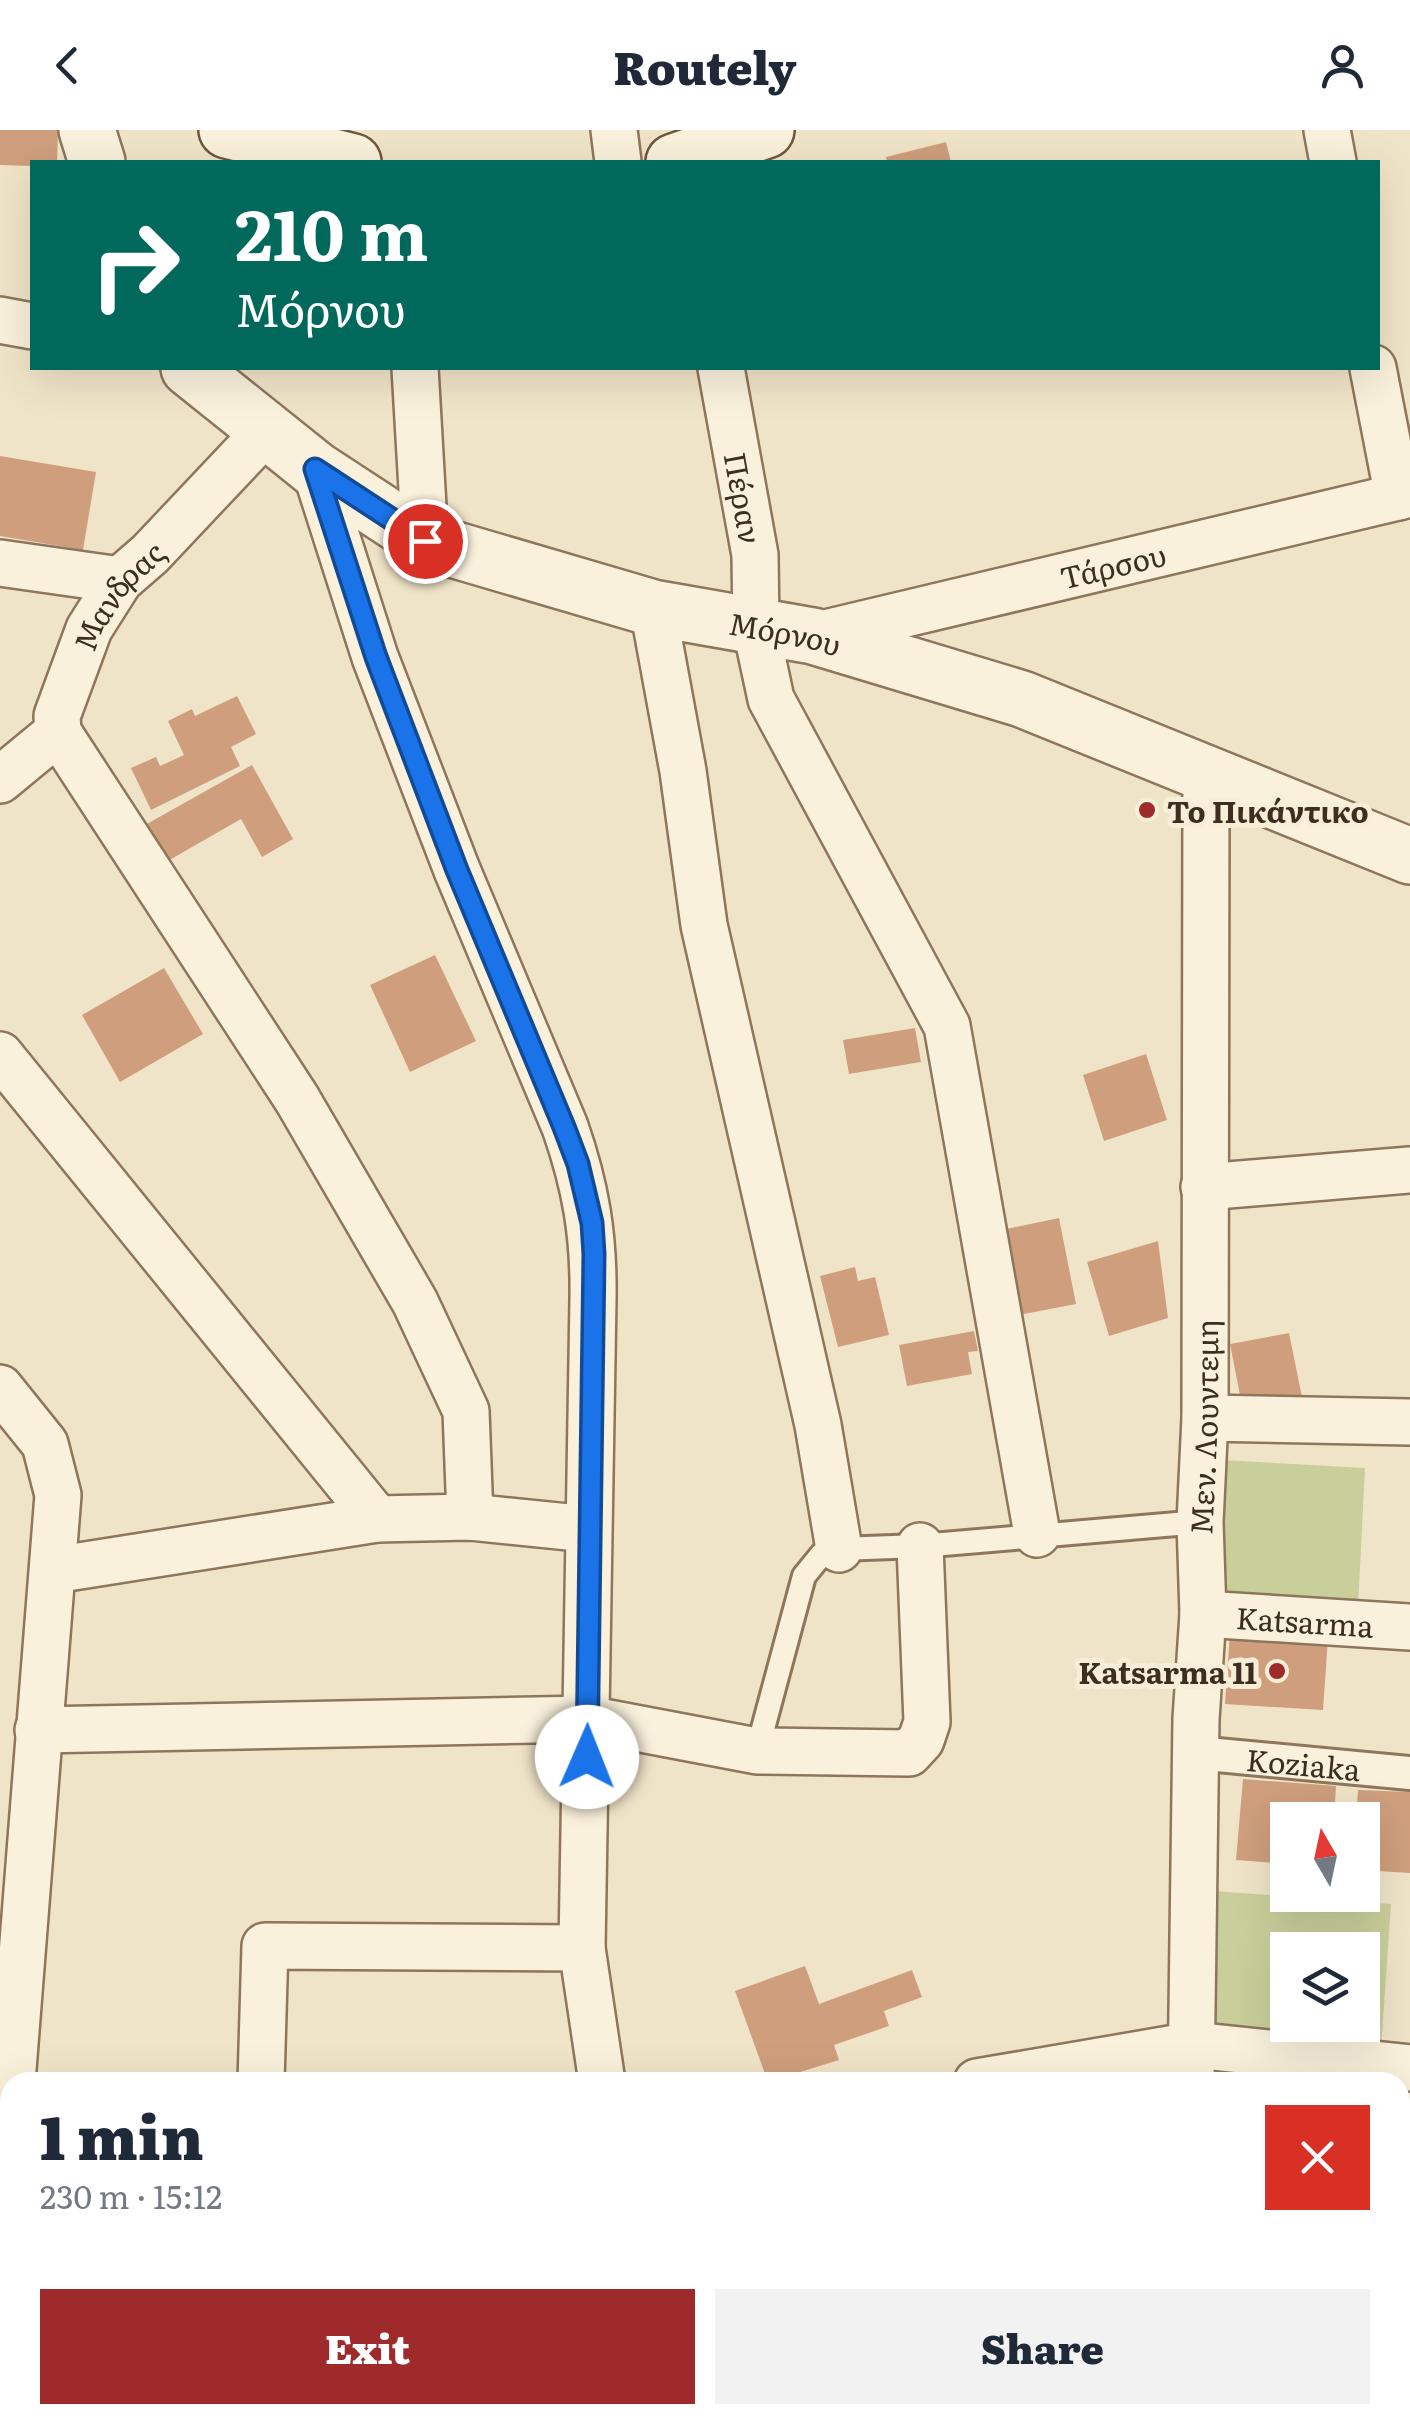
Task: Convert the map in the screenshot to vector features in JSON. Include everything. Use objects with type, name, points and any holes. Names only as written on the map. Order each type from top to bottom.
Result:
[{"type":"street","points":[[87,130],[96,160]]},
{"type":"street","points":[[228,130],[348,160]]},
{"type":"street","points":[[356,130],[356,160]]},
{"type":"street","points":[[614,130],[618,160]]},
{"type":"street","points":[[685,160],[766,130]]},
{"type":"street","points":[[1327,130],[1333,160]]},
{"type":"street","points":[[0,320],[30,326]]},
{"type":"street","name":"Μόρνου","points":[[193,370],[315,469],[425,541],[653,608],[813,636],[1022,698],[1410,856]]},
{"type":"street","points":[[415,370],[425,541]]},
{"type":"street","name":"Πέραν","points":[[720,370],[755,555],[756,629],[771,699],[947,1026],[1038,1534]]},
{"type":"street","points":[[1373,370],[1404,495]]},
{"type":"street","name":"Μανδρας","points":[[58,732],[57,716],[90,629],[120,580],[150,554],[268,429]]},
{"type":"street","points":[[315,469],[376,657],[457,870],[578,1164],[592,1223],[582,1948],[601,2072]]},
{"type":"street","name":"Τάρσου","points":[[813,636],[1404,495]]},
{"type":"street","points":[[0,562],[120,580]]},
{"type":"street","points":[[653,608],[683,771],[704,925],[818,1425],[840,1549]]},
{"type":"street","points":[[0,780],[58,732],[296,1100],[416,1302],[466,1411],[470,1516]]},
{"type":"street","name":"Μεν. Λουντεμη","points":[[1192,2064],[1196,1753],[1203,1614],[1200,1522],[1205,1418],[1206,774]]},
{"type":"street","points":[[0,1055],[377,1519]]},
{"type":"street","points":[[1204,1187],[1410,1170]]},
{"type":"street","points":[[0,1388],[45,1444],[58,1495],[13,2072]]},
{"type":"street","points":[[1205,1418],[1410,1422]]},
{"type":"street","points":[[54,1570],[377,1519],[470,1516],[588,1529]]},
{"type":"street","points":[[38,1730],[588,1719],[757,1752],[909,1753],[921,1740],[927,1722],[920,1546]]},
{"type":"street","name":"Katsarma","points":[[1203,1614],[1410,1626]]},
{"type":"street","name":"Koziaka","points":[[1196,1753],[1410,1773]]},
{"type":"street","points":[[261,2072],[265,1946],[582,1948]]},
{"type":"street","points":[[1096,2072],[1192,2064],[1410,2068]]},
{"type":"lane","points":[[757,1752],[804,1576],[822,1554],[840,1549],[1200,1522]]},
{"type":"green space","points":[[1223,1460],[1365,1468],[1358,1608],[1215,1601]]},
{"type":"green space","points":[[1213,1891],[1270,1895],[1270,1912],[1380,1912],[1380,1903],[1391,1904],[1381,2048],[1292,2042],[1380,2042],[1380,1932],[1270,1932],[1270,2041],[1202,2036]]},
{"type":"building","points":[[0,130],[58,130],[57,160],[30,160],[30,166],[0,165]]},
{"type":"building","points":[[946,142],[950,160],[887,160],[886,157]]},
{"type":"building","points":[[0,456],[96,472],[83,550],[0,536]]},
{"type":"building","points":[[237,696],[256,734],[231,747],[240,766],[151,810],[131,768],[156,757],[160,766],[184,755],[168,721],[192,709],[195,716]]},
{"type":"building","points":[[252,765],[293,839],[262,857],[241,819],[166,862],[145,825]]},
{"type":"building","points":[[435,955],[476,1041],[410,1072],[370,985]]},
{"type":"building","points":[[164,968],[203,1034],[120,1082],[82,1015]]},
{"type":"building","points":[[915,1028],[921,1062],[849,1074],[843,1040]]},
{"type":"building","points":[[1146,1054],[1167,1120],[1104,1141],[1083,1075]]},
{"type":"building","points":[[1059,1218],[1076,1304],[1014,1316],[997,1231]]},
{"type":"building","points":[[1158,1241],[1168,1318],[1109,1336],[1087,1262]]},
{"type":"building","points":[[855,1267],[858,1281],[875,1277],[889,1335],[838,1347],[820,1276]]},
{"type":"building","points":[[974,1331],[978,1351],[968,1352],[972,1374],[907,1386],[899,1345]]},
{"type":"building","points":[[1289,1333],[1302,1397],[1259,1405],[1240,1395],[1230,1344]]},
{"type":"building","name":"Katsarma 11","points":[[1230,1632],[1328,1638],[1323,1710],[1225,1704]]},
{"type":"building","points":[[1243,1779],[1336,1786],[1335,1802],[1270,1802],[1270,1863],[1236,1860]]},
{"type":"building","points":[[1358,1790],[1410,1792],[1410,1873],[1380,1871],[1380,1802],[1357,1802]]},
{"type":"building","points":[[805,1966],[819,2004],[912,1970],[922,1997],[884,2011],[889,2026],[834,2045],[839,2060],[800,2072],[764,2072],[735,1991]]},
{"type":"place","name":"Το Πικάντικο","points":[[1147,810]]},
{"type":"place","name":"Katsarma 11","points":[[1277,1671]]},
{"type":"route","points":[[425,541],[315,469],[376,657],[457,870],[564,1127],[578,1164],[592,1223],[587,1757]]}]
